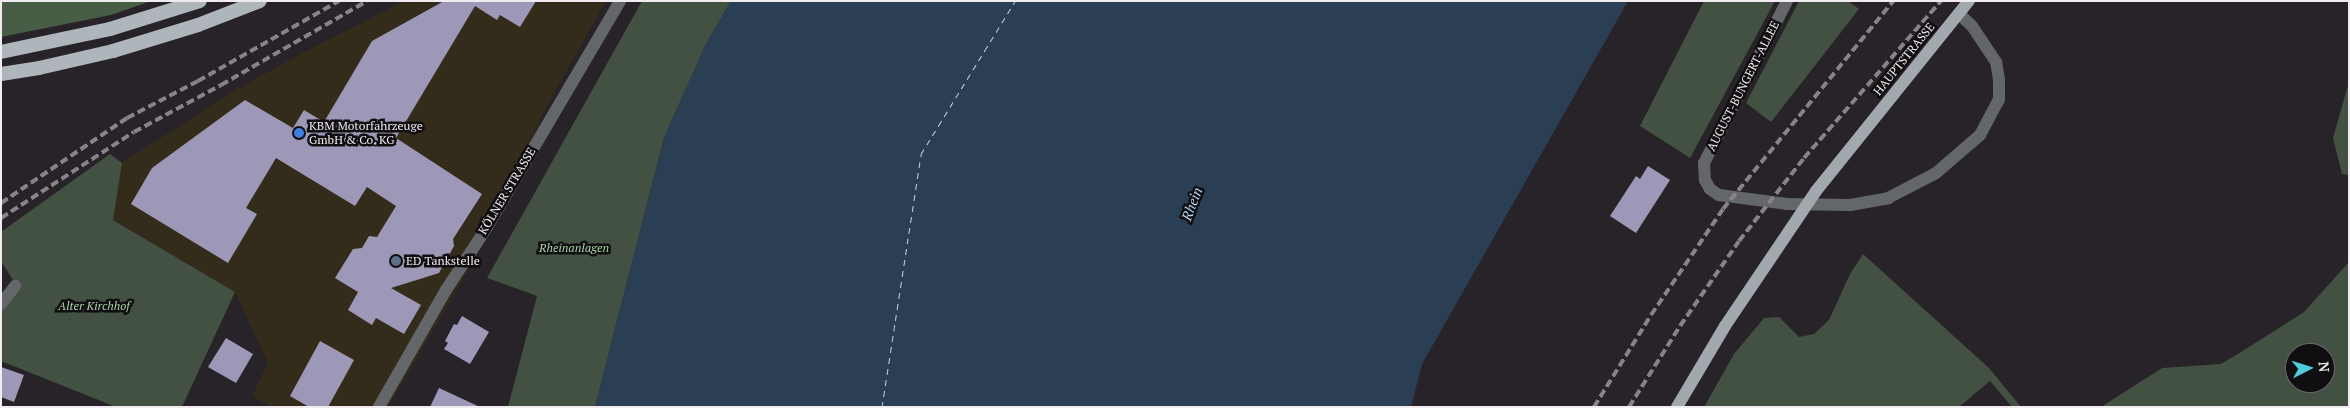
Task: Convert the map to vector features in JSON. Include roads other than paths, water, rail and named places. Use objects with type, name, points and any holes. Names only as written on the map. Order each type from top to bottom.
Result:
[{"type":"highway","points":[[1,52],[110,29],[200,1]]},
{"type":"highway","points":[[1,74],[39,68],[113,51],[198,26],[260,1]]},
{"type":"main road","name":"HAUPTSTRASSE","points":[[1677,407],[1724,326],[1816,191],[1969,1]]},
{"type":"street","name":"KÖLNER STRASSE","points":[[379,407],[446,290],[487,227],[620,1]]},
{"type":"street","name":"AUGUST-BUNGERT-ALLEE","points":[[1787,1],[1704,163],[1705,180],[1710,189],[1719,195],[1787,204],[1850,205],[1888,198],[1936,173],[1980,135],[1999,100],[1999,80],[1996,62],[1972,26],[1959,14]]},
{"type":"street","points":[[1,304],[15,286]]},
{"type":"water","name":"Rhein","points":[[731,1],[1628,1],[1422,364],[1411,407],[595,407],[664,138],[706,44]]},
{"type":"railway","points":[[1,203],[127,118],[198,81],[339,1]]},
{"type":"railway","points":[[1,218],[134,132],[221,85],[367,1]]},
{"type":"railway","points":[[1594,407],[1651,315],[1723,209],[1893,1]]},
{"type":"railway","points":[[1629,407],[1680,326],[1739,241],[1804,158],[1941,1]]},
{"type":"place","name":"KBM Motorfahrzeuge GmbH & Co. KG","points":[[299,133]]},
{"type":"place","name":"ED Tankstelle","points":[[396,261]]},
{"type":"park label","name":"Rheinanlagen","points":[[574,248]]},
{"type":"park label","name":"Alter Kirchhof","points":[[94,306]]}]
